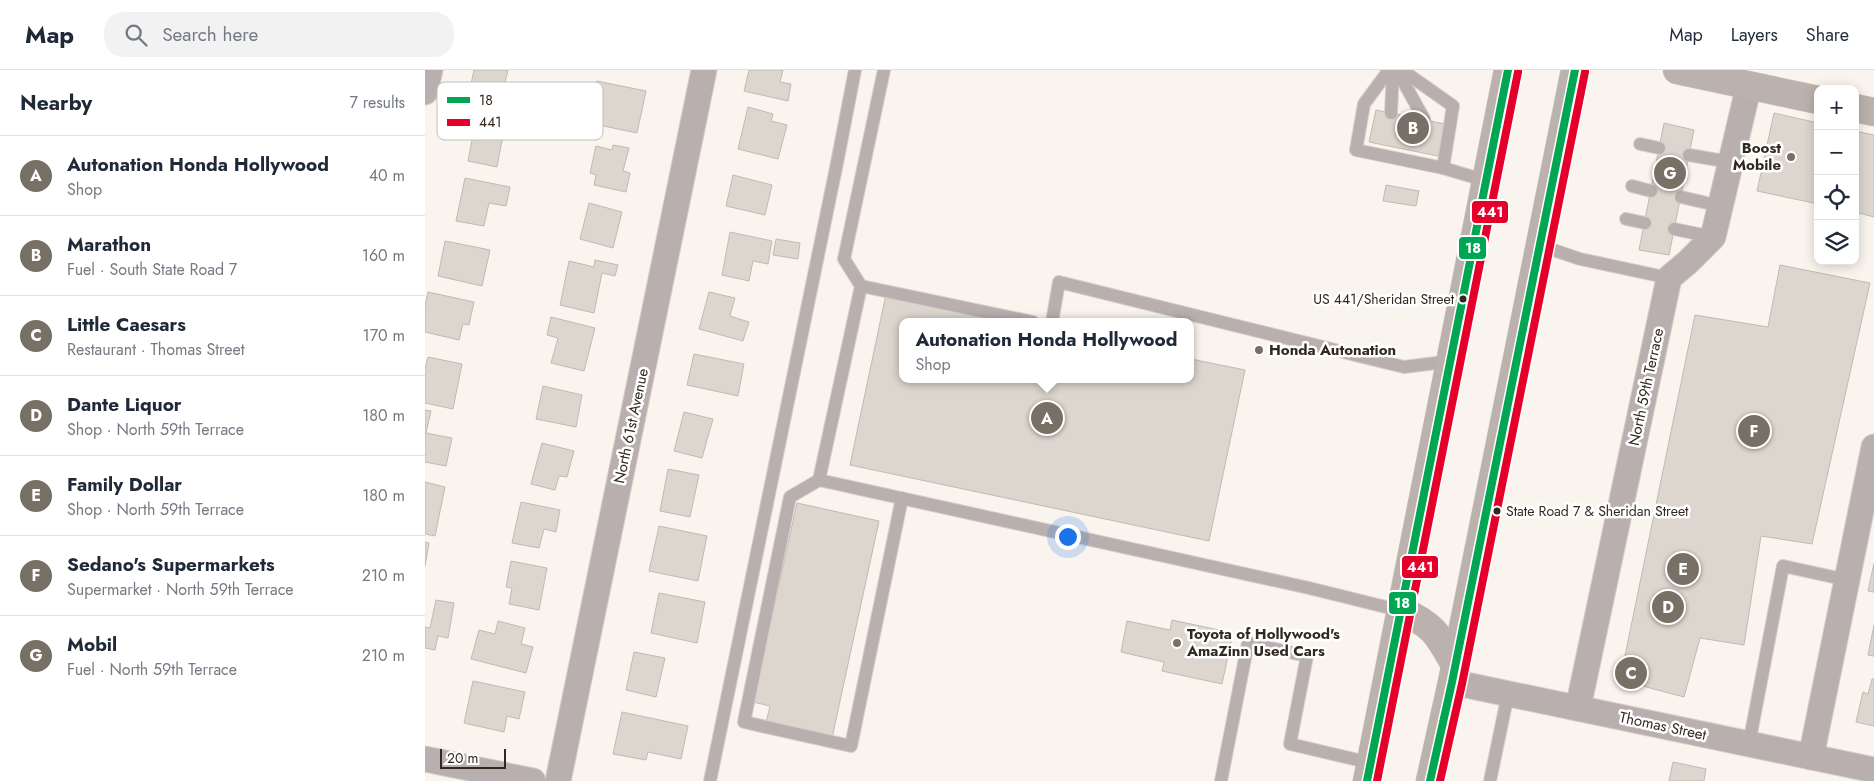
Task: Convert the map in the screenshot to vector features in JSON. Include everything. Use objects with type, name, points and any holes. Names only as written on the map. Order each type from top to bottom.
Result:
[{"type":"main road","points":[[1369,772],[1508,70]]},
{"type":"main road","points":[[1430,781],[1575,70]]},
{"type":"main road","points":[[1677,70],[1814,99]]},
{"type":"main road","points":[[1859,109],[1874,112]]},
{"type":"main road","points":[[1402,612],[1421,620],[1435,632],[1453,674]]},
{"type":"street","points":[[425,92],[430,70]]},
{"type":"street","name":"North 61st Avenue","points":[[558,781],[704,70]]},
{"type":"street","points":[[1669,278],[1713,237],[1749,85]]},
{"type":"street","name":"North 59th Terrace","points":[[1578,708],[1669,278]]},
{"type":"street","points":[[1811,757],[1874,447]]},
{"type":"street","name":"Thomas Street","points":[[1453,674],[1508,694],[1874,770]]},
{"type":"street","points":[[425,759],[533,781]]},
{"type":"lane","points":[[710,781],[855,70]]},
{"type":"lane","points":[[819,480],[861,286],[844,258],[885,70]]},
{"type":"lane","points":[[1389,70],[1364,104],[1356,150],[1385,151],[1419,158],[1443,168],[1487,180]]},
{"type":"lane","points":[[1391,113],[1395,70]]},
{"type":"lane","points":[[1395,70],[1424,120]]},
{"type":"lane","points":[[1402,70],[1453,106],[1443,168]]},
{"type":"lane","points":[[1640,144],[1659,148]]},
{"type":"lane","points":[[1689,154],[1731,162]]},
{"type":"lane","points":[[1632,186],[1651,191]]},
{"type":"lane","points":[[1681,197],[1720,206]]},
{"type":"lane","points":[[1626,219],[1645,223]]},
{"type":"lane","points":[[1675,229],[1713,237]]},
{"type":"lane","points":[[1539,245],[1580,259],[1669,278]]},
{"type":"lane","points":[[1053,318],[1059,282],[1404,367],[1452,360]]},
{"type":"lane","points":[[861,286],[1014,318]]},
{"type":"lane","points":[[902,498],[851,746],[744,722],[790,497],[819,480],[902,498],[1309,588],[1402,612]]},
{"type":"lane","points":[[1749,744],[1783,566],[1847,580]]},
{"type":"lane","points":[[1221,781],[1248,644],[1307,656],[1290,744],[1369,772]]},
{"type":"lane","points":[[1490,781],[1508,694]]},
{"type":"building","points":[[474,70],[508,70],[505,82],[472,82]]},
{"type":"building","points":[[749,70],[783,70],[780,82],[791,84],[788,101],[744,91]]},
{"type":"building","points":[[603,82],[646,91],[637,133],[603,126]]},
{"type":"building","points":[[748,107],[773,114],[771,121],[787,125],[778,159],[738,149]]},
{"type":"building","points":[[1376,110],[1445,124],[1438,156],[1369,142]]},
{"type":"building","name":"Boost Mobile","points":[[1774,113],[1814,122],[1814,203],[1757,191]]},
{"type":"building","points":[[1664,123],[1694,130],[1669,255],[1639,250]]},
{"type":"building","points":[[1859,132],[1874,135],[1874,217],[1859,213]]},
{"type":"building","points":[[472,140],[502,140],[497,167],[468,161]]},
{"type":"building","points":[[613,145],[629,148],[623,171],[630,173],[626,192],[594,185],[596,175],[590,173],[596,146],[612,150]]},
{"type":"building","points":[[733,175],[772,185],[765,215],[726,206]]},
{"type":"building","points":[[465,178],[510,187],[506,206],[489,203],[484,226],[456,221]]},
{"type":"building","points":[[1386,185],[1419,191],[1416,206],[1383,201]]},
{"type":"building","points":[[589,203],[622,212],[613,248],[580,239]]},
{"type":"building","points":[[730,232],[772,241],[768,264],[753,261],[749,281],[722,275]]},
{"type":"building","points":[[776,239],[800,243],[798,259],[773,255]]},
{"type":"building","points":[[445,241],[490,250],[482,286],[438,276]]},
{"type":"building","points":[[595,260],[618,265],[615,276],[602,273],[594,313],[560,305],[569,261],[594,267]]},
{"type":"building","points":[[1780,265],[1870,283],[1812,544],[1761,536],[1744,645],[1700,638],[1684,697],[1620,680],[1695,315],[1768,327]]},
{"type":"building","points":[[428,292],[474,302],[469,325],[463,324],[459,340],[425,332],[425,306]]},
{"type":"building","points":[[709,292],[735,298],[730,316],[749,322],[743,341],[699,329]]},
{"type":"building","points":[[886,294],[998,318],[899,318],[899,383],[1194,383],[1194,360],[1245,370],[1209,541],[850,465]]},
{"type":"building","points":[[551,317],[595,328],[584,371],[551,363],[558,338],[547,335]]},
{"type":"building","points":[[694,354],[744,364],[738,396],[687,385]]},
{"type":"building","points":[[428,357],[462,364],[453,409],[425,403],[425,369]]},
{"type":"building","points":[[543,386],[582,395],[576,427],[536,419]]},
{"type":"building","points":[[425,410],[431,411],[426,433],[452,438],[446,466],[425,462]]},
{"type":"building","points":[[684,412],[713,419],[702,458],[674,451]]},
{"type":"building","points":[[542,443],[574,451],[567,477],[559,476],[555,490],[531,484]]},
{"type":"building","points":[[668,469],[699,475],[690,517],[660,511]]},
{"type":"building","points":[[425,482],[445,487],[435,536],[425,534]]},
{"type":"building","points":[[521,502],[560,510],[556,532],[544,529],[539,548],[512,543]]},
{"type":"building","points":[[797,503],[879,521],[832,738],[766,723],[770,706],[753,702]]},
{"type":"building","points":[[659,526],[707,536],[698,581],[649,571]]},
{"type":"building","points":[[425,542],[429,543],[425,566]]},
{"type":"building","points":[[511,561],[547,568],[539,610],[509,604],[512,588],[506,587]]},
{"type":"building","points":[[1874,563],[1874,592],[1868,591]]},
{"type":"building","points":[[659,593],[705,602],[697,643],[651,633]]},
{"type":"building","points":[[436,600],[454,603],[448,638],[438,636],[435,650],[425,648],[425,627],[430,628]]},
{"type":"building","name":"Toyota of Hollywood's AmaZinn Used Cars","points":[[1172,620],[1233,633],[1222,684],[1162,671],[1164,662],[1121,652],[1127,621],[1170,630]]},
{"type":"building","points":[[498,621],[525,628],[521,644],[533,647],[526,673],[471,659],[479,630],[495,634]]},
{"type":"building","points":[[1874,625],[1874,656],[1868,655]]},
{"type":"building","points":[[634,652],[665,658],[656,697],[626,690]]},
{"type":"building","points":[[1872,679],[1874,679],[1874,726],[1856,722],[1863,692],[1868,694]]},
{"type":"building","points":[[473,681],[525,692],[519,719],[507,716],[504,732],[464,723]]},
{"type":"building","points":[[622,712],[688,726],[681,759],[648,752],[646,760],[613,754]]},
{"type":"building","points":[[1673,762],[1706,769],[1704,781],[1669,781]]},
{"type":"transit line","name":"18","points":[[1367,781],[1508,70]]},
{"type":"transit line","name":"18","points":[[1430,781],[1452,682],[1575,70]]},
{"type":"transit line","name":"441","points":[[1377,781],[1518,72]]},
{"type":"transit line","name":"441","points":[[1440,781],[1462,684],[1585,72]]},
{"type":"place","name":"Marathon","points":[[1413,128]]},
{"type":"place","name":"Boost Mobile","points":[[1791,157]]},
{"type":"place","name":"Mobil","points":[[1670,173]]},
{"type":"place","name":"US 441/Sheridan Street","points":[[1463,299]]},
{"type":"place","name":"Honda Autonation","points":[[1259,350]]},
{"type":"place","name":"Autonation Honda Hollywood","points":[[1047,418]]},
{"type":"place","name":"Sedano's Supermarkets","points":[[1754,431]]},
{"type":"place","name":"State Road 7 & Sheridan Street","points":[[1497,511]]},
{"type":"place","name":"Family Dollar","points":[[1683,569]]},
{"type":"place","name":"Dante Liquor","points":[[1668,607]]},
{"type":"place","name":"Toyota of Hollywood's AmaZinn Used Cars","points":[[1177,643]]},
{"type":"place","name":"Little Caesars","points":[[1631,673]]}]
